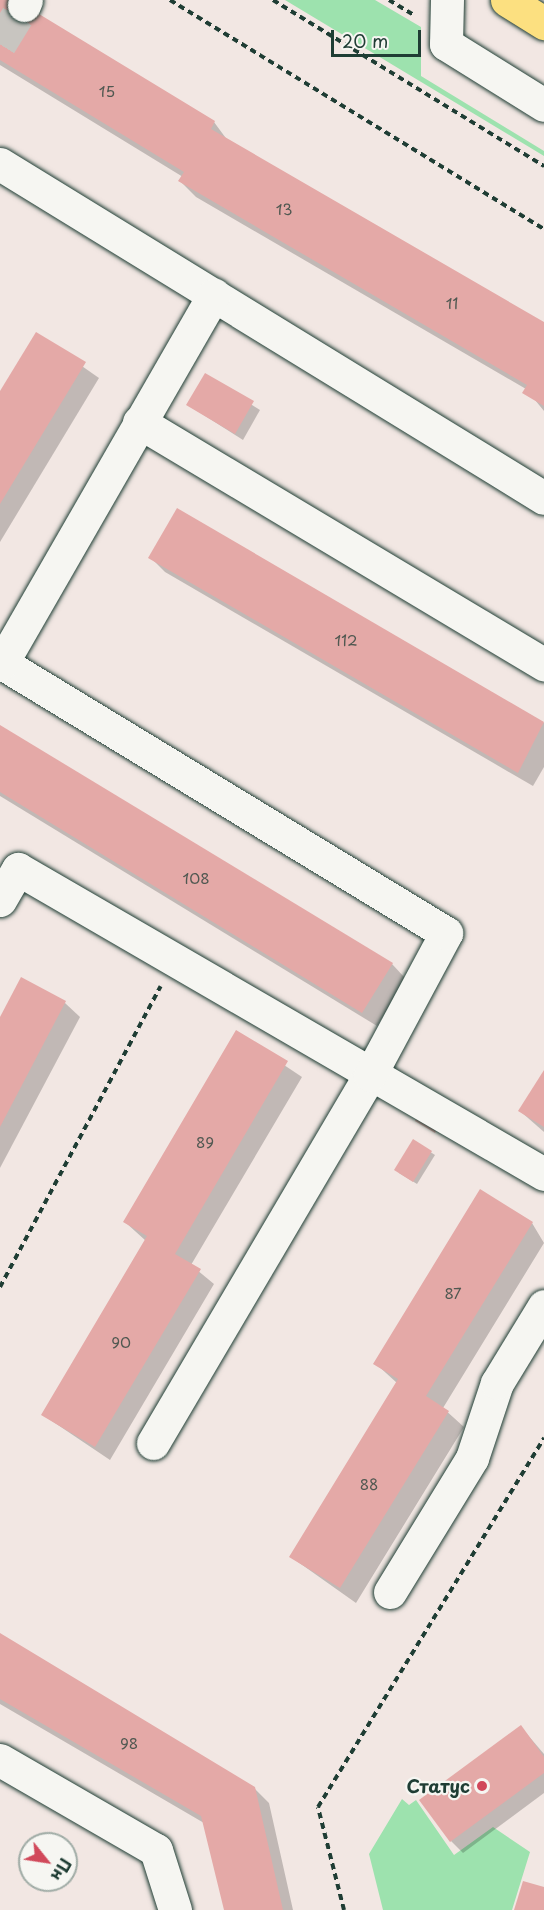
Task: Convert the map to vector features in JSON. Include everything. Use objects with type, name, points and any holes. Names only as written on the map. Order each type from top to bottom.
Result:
[{"type":"main road","points":[[507,0],[544,22]]},
{"type":"lane","points":[[447,0],[446,45],[544,105]]},
{"type":"lane","points":[[0,164],[544,498]]},
{"type":"lane","points":[[153,1443],[370,1075],[444,944],[439,925],[2,663],[213,295]]},
{"type":"lane","points":[[139,422],[544,664]]},
{"type":"lane","points":[[0,900],[18,869],[544,1174]]},
{"type":"lane","points":[[390,1592],[472,1458],[497,1383],[544,1306]]},
{"type":"lane","points":[[0,1760],[156,1850],[176,1910]]},
{"type":"path","points":[[170,0],[544,229]]},
{"type":"path","points":[[273,0],[544,166]]},
{"type":"path","points":[[0,1287],[175,961]]},
{"type":"path","points":[[344,1910],[318,1807],[544,1438]]},
{"type":"green space","points":[[285,0],[375,0],[421,27],[421,76],[544,151],[544,156]]},
{"type":"green space","points":[[402,1799],[409,1805],[416,1800],[454,1855],[493,1827],[530,1852],[512,1910],[383,1910],[369,1854]]},
{"type":"building","points":[[0,0],[16,0],[215,121],[211,129],[544,322],[544,406],[522,393],[527,385],[178,181],[184,172],[0,60]]},
{"type":"building","points":[[36,332],[86,362],[0,504],[0,391]]},
{"type":"building","points":[[205,373],[254,401],[235,434],[186,405]]},
{"type":"building","points":[[177,508],[544,722],[518,773],[148,558]]},
{"type":"building","points":[[0,725],[393,963],[362,1013],[0,792]]},
{"type":"building","points":[[21,977],[66,1001],[0,1127],[0,1017]]},
{"type":"building","points":[[236,1030],[288,1061],[175,1254],[201,1269],[95,1447],[41,1415],[147,1236],[123,1222]]},
{"type":"building","points":[[544,1070],[544,1127],[518,1111]]},
{"type":"building","points":[[418,1115],[438,1127],[435,1133],[415,1121]]},
{"type":"building","points":[[413,1139],[432,1151],[413,1182],[394,1170]]},
{"type":"building","points":[[480,1189],[533,1222],[426,1396],[449,1411],[340,1588],[289,1557],[398,1379],[373,1364]]},
{"type":"building","points":[[0,1633],[255,1787],[283,1910],[224,1910],[201,1816],[0,1699]]},
{"type":"building","name":"Статус","points":[[521,1725],[544,1757],[544,1773],[450,1842],[419,1800]]},
{"type":"building","points":[[523,1881],[544,1887],[544,1910],[514,1910]]},
{"type":"tunnel","points":[[0,44],[24,5]]},
{"type":"place","name":"Статус","points":[[482,1786]]}]
